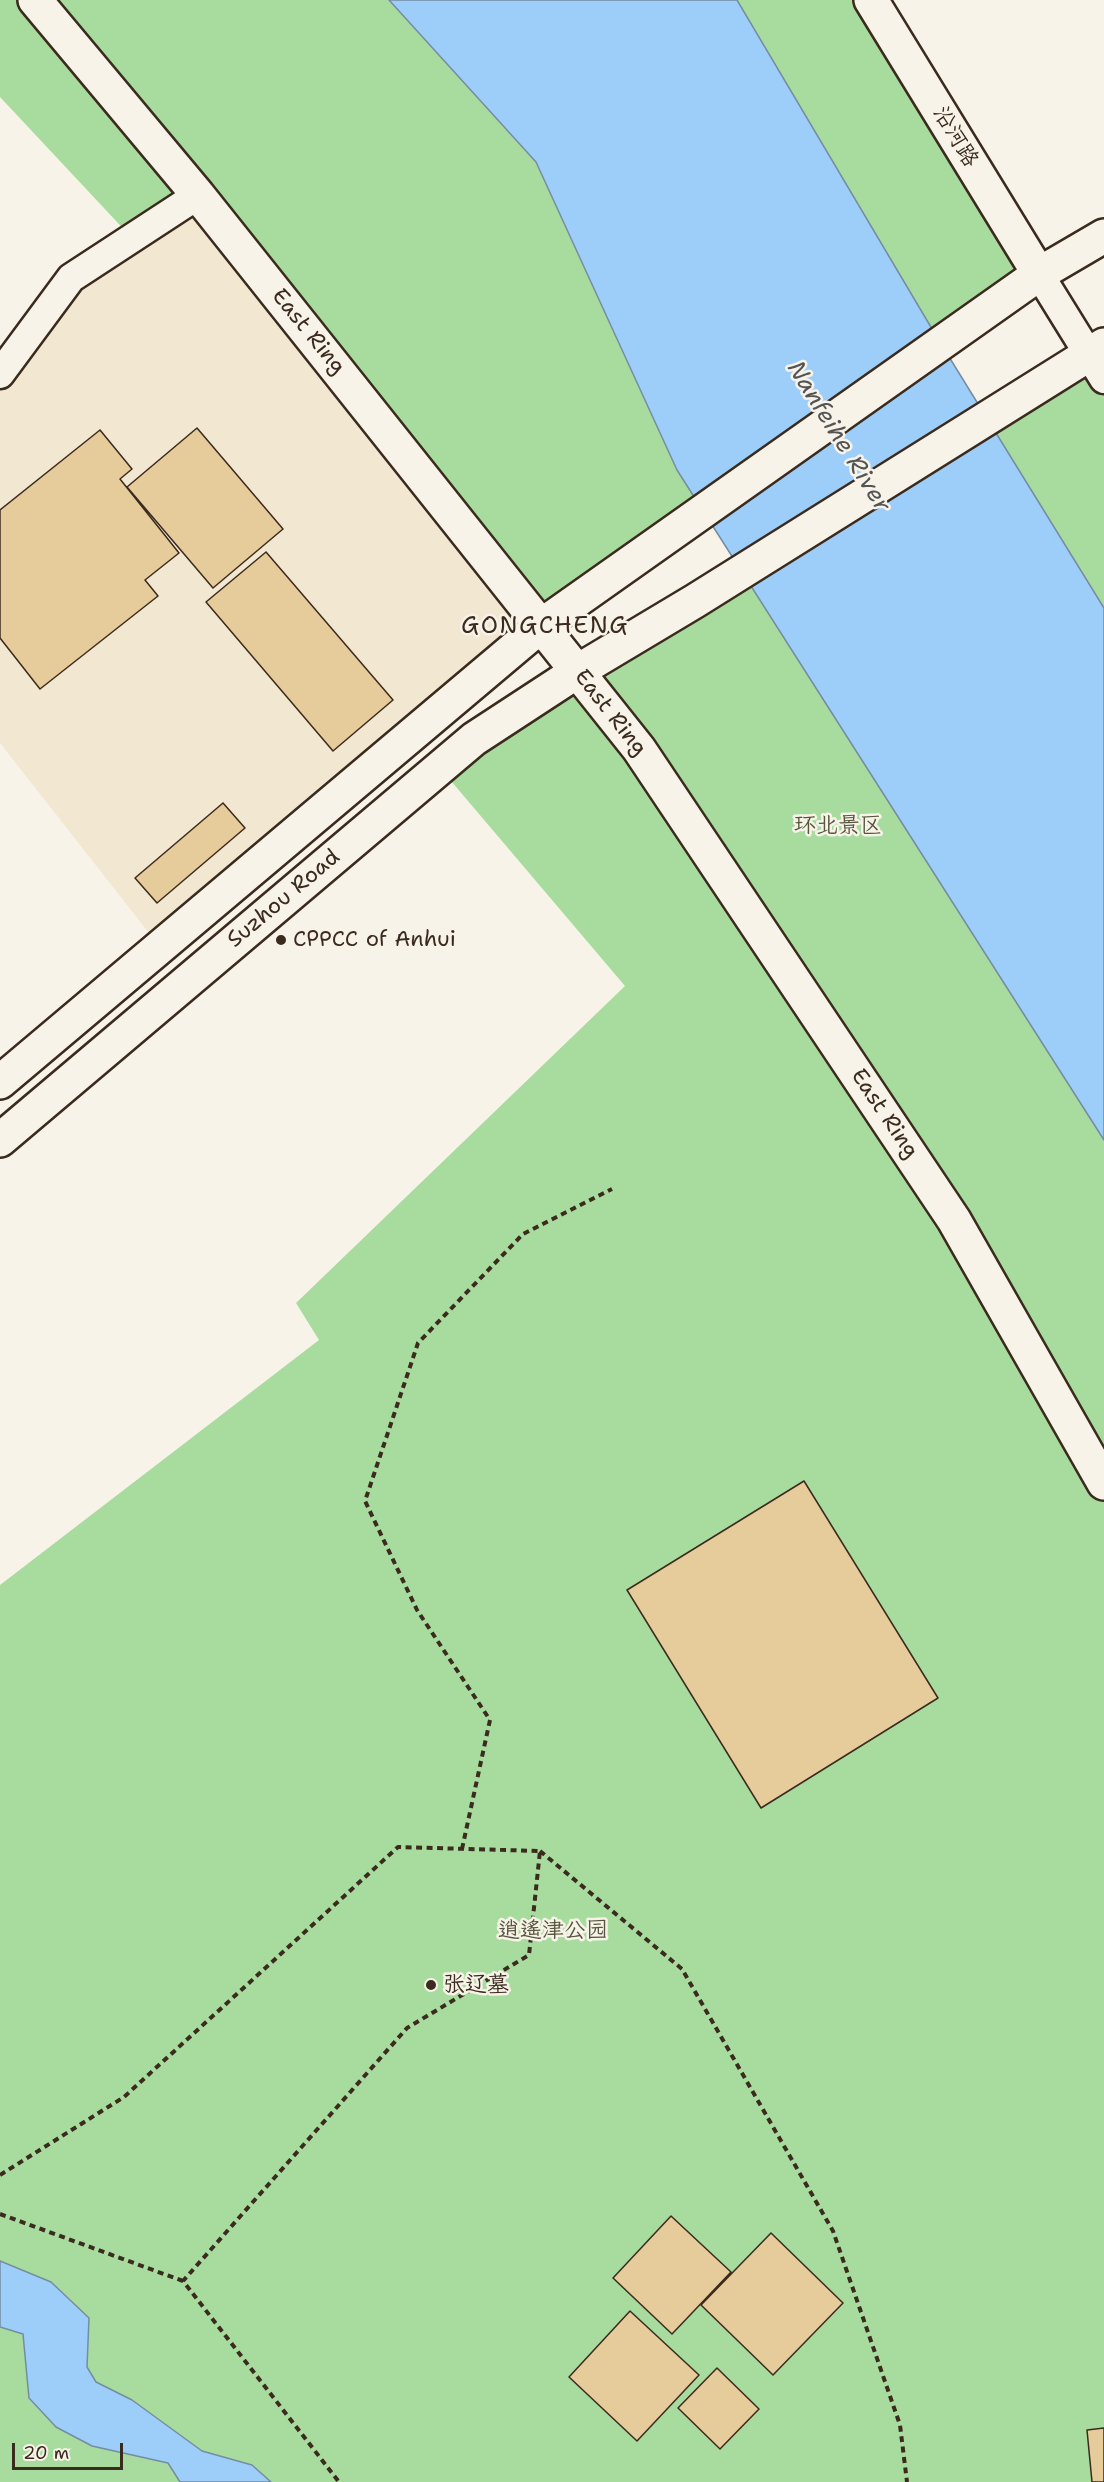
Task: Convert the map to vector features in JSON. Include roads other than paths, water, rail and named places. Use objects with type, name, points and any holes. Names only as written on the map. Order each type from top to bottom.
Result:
[{"type":"main road","name":"East Ring","points":[[35,0],[198,195],[639,749],[954,1220],[1104,1483]]},
{"type":"main road","name":"沿河路","points":[[871,0],[1039,274]]},
{"type":"main road","points":[[1039,274],[1104,236]]},
{"type":"main road","name":"Suzhou Road","points":[[0,1082],[542,625],[1039,274]]},
{"type":"main road","name":"Suzhou Road","points":[[0,1140],[474,739],[578,671],[695,601],[1032,390],[1099,359]]},
{"type":"street","points":[[0,374],[71,278],[198,195]]},
{"type":"street","points":[[1039,274],[1099,359]]},
{"type":"water","name":"Nanfeihe River","points":[[389,0],[737,0],[938,339],[1104,608],[1104,1140],[677,470],[536,162]]},
{"type":"water","points":[[0,2261],[51,2282],[89,2318],[87,2367],[96,2382],[132,2400],[202,2451],[252,2465],[271,2482],[180,2482],[168,2463],[92,2446],[56,2427],[29,2398],[23,2334],[0,2327]]},
{"type":"place","name":"CPPCC of Anhui","points":[[281,940]]},
{"type":"place","name":"张辽墓","points":[[431,1985]]},
{"type":"district","name":"GONGCHENG","points":[[545,627]]},
{"type":"park label","name":"环北景区","points":[[838,826]]},
{"type":"park label","name":"逍遥津公园","points":[[553,1931]]}]
